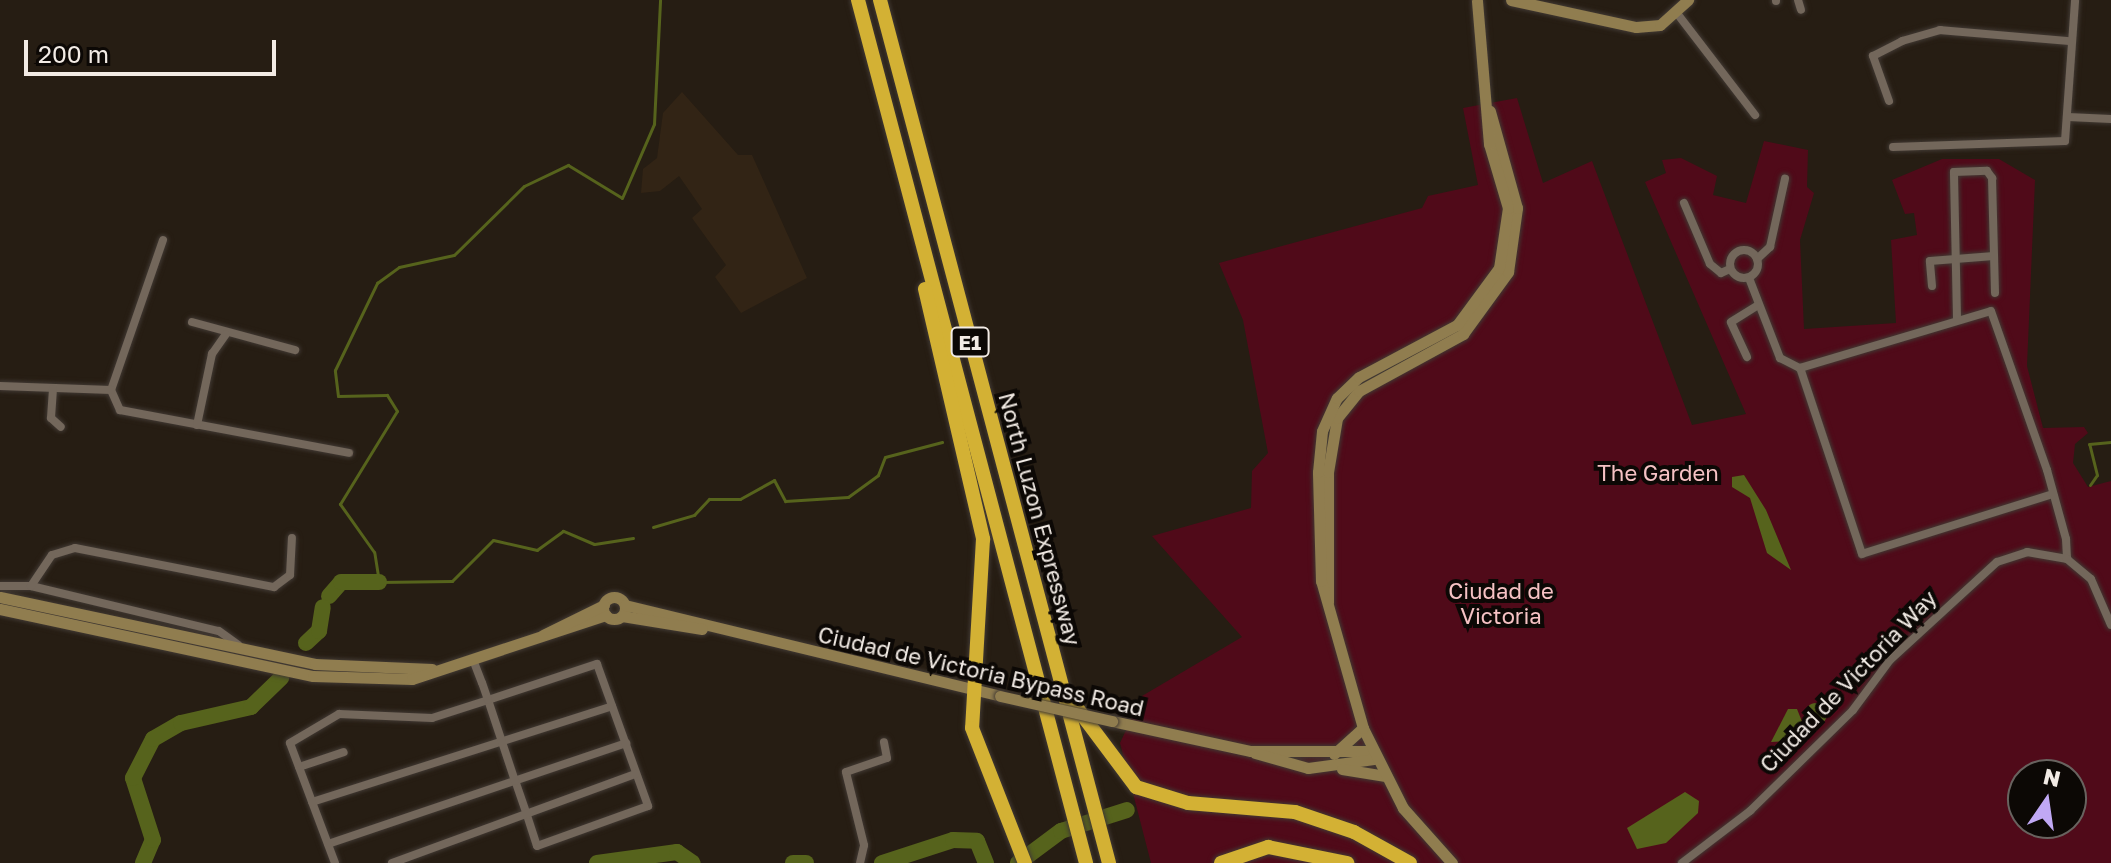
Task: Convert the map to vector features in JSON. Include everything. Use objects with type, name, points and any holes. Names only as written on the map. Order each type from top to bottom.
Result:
[{"type":"highway","name":"North Luzon Expressway","points":[[858,0],[924,261],[1084,856]]},
{"type":"highway","name":"North Luzon Expressway","points":[[880,0],[1109,863]]},
{"type":"highway","points":[[924,261],[926,310],[983,539],[974,691],[975,740],[1025,863]]},
{"type":"highway","points":[[1061,684],[1116,770],[1136,787],[1188,803],[1295,812],[1354,832],[1410,863]]},
{"type":"highway","points":[[1221,863],[1268,847],[1347,863]]},
{"type":"main road","points":[[1452,863],[1385,776],[1363,728],[1328,603],[1323,472],[1337,418],[1356,387],[1463,334],[1503,270],[1517,208],[1481,89],[1477,0]]},
{"type":"main road","points":[[1511,0],[1636,27],[1660,25],[1688,0]]},
{"type":"main road","points":[[0,597],[238,646],[268,659]]},
{"type":"main road","points":[[605,610],[615,597],[624,611]]},
{"type":"main road","points":[[0,609],[314,670],[437,669],[542,636],[605,610],[624,611]]},
{"type":"main road","name":"Ciudad de Victoria Bypass Road","points":[[624,611],[1251,751],[1331,762],[1374,755]]},
{"type":"main road","points":[[1363,728],[1331,762],[1385,776]]},
{"type":"street","points":[[1798,0],[1801,10]]},
{"type":"street","points":[[1893,147],[2061,142],[2068,117],[2069,41],[2075,0]]},
{"type":"street","points":[[1676,12],[1755,115]]},
{"type":"street","points":[[1889,101],[1873,56],[1902,41],[1940,30],[2069,41]]},
{"type":"street","points":[[2068,117],[2111,119]]},
{"type":"street","points":[[1957,318],[1951,179],[1965,172],[1992,178],[1995,293]]},
{"type":"street","points":[[1785,179],[1770,247],[1757,259],[1749,278],[1757,306],[1780,358],[1800,368],[1984,309],[1996,315],[2053,494],[2067,559],[2091,579],[2111,625]]},
{"type":"street","points":[[1684,203],[1710,264],[1721,273],[1730,269],[1739,251],[1757,259]]},
{"type":"street","points":[[163,240],[111,390],[120,410],[349,453]]},
{"type":"street","points":[[1932,286],[1930,261],[1994,256]]},
{"type":"street","points":[[1730,269],[1749,278]]},
{"type":"street","points":[[1747,357],[1731,322],[1757,306]]},
{"type":"street","points":[[192,322],[226,334],[295,350]]},
{"type":"street","points":[[197,425],[212,354],[226,334]]},
{"type":"street","points":[[1800,368],[1862,554],[2053,494]]},
{"type":"street","points":[[0,386],[111,390]]},
{"type":"street","points":[[53,389],[51,418],[61,427]]},
{"type":"street","points":[[31,586],[52,555],[75,548],[274,587],[290,575],[292,538]]},
{"type":"street","name":"Ciudad de Victoria Way","points":[[1682,863],[1750,811],[1853,710],[1890,660],[1997,562],[2027,552],[2067,559]]},
{"type":"street","points":[[0,586],[31,586],[219,631],[238,646]]},
{"type":"street","points":[[335,863],[290,743],[339,714],[432,718],[488,700],[597,664],[648,806],[537,846],[488,700],[473,659]]},
{"type":"street","points":[[312,802],[612,706]]},
{"type":"street","points":[[860,863],[864,845],[846,772],[887,758],[884,742]]},
{"type":"street","points":[[328,844],[626,743]]},
{"type":"street","points":[[299,767],[344,752]]},
{"type":"street","points":[[392,863],[635,774]]},
{"type":"shaded area","points":[[682,92],[738,155],[752,155],[807,278],[741,313],[715,277],[726,265],[692,218],[702,209],[679,176],[660,191],[641,193],[643,169],[657,158],[663,113]]},
{"type":"shaded area","points":[[1744,475],[1766,510],[1791,570],[1767,553],[1750,498],[1732,487],[1732,477]]},
{"type":"shaded area","points":[[1812,703],[1820,703],[1827,714],[1820,725],[1812,725],[1805,718],[1805,710]]},
{"type":"shaded area","points":[[1788,709],[1797,709],[1803,724],[1789,741],[1771,742]]},
{"type":"shaded area","points":[[1685,792],[1699,801],[1698,813],[1666,843],[1637,849],[1627,828]]},
{"type":"green space","name":"Ciudad de Victoria","points":[[1517,98],[1543,183],[1592,161],[1692,425],[1746,414],[1645,182],[1666,173],[1662,160],[1681,158],[1717,176],[1713,195],[1746,203],[1764,141],[1808,150],[1807,187],[1814,193],[1800,240],[1804,329],[1896,323],[1891,240],[1917,235],[1914,213],[1905,214],[1892,180],[1942,159],[1999,159],[2035,180],[2027,366],[2043,428],[2084,427],[2088,433],[2075,444],[2073,463],[2088,487],[2111,481],[2111,863],[1151,863],[1120,743],[1142,696],[1242,637],[1152,536],[1251,508],[1252,471],[1268,453],[1243,320],[1219,263],[1422,208],[1428,196],[1478,185],[1463,108]]},
{"type":"waterway","points":[[633,538],[594,544],[563,531],[537,550],[493,540],[452,581],[379,582],[374,552],[340,504],[397,411],[387,395],[338,396],[335,370],[377,283],[399,267],[454,255],[524,186],[568,165],[622,198],[654,124],[660,0]]},
{"type":"waterway","points":[[653,527],[694,515],[709,499],[740,499],[774,480],[785,501],[848,497],[878,475],[885,457],[942,442]]},
{"type":"waterway","points":[[2090,485],[2097,475],[2089,444],[2111,442]]},
{"type":"waterway","points":[[329,596],[341,582],[379,582]]},
{"type":"waterway","points":[[306,643],[319,631],[323,607]]},
{"type":"waterway","points":[[143,863],[153,840],[133,778],[153,739],[181,723],[251,707],[281,678]]},
{"type":"waterway","points":[[1018,863],[1061,831],[1127,810]]},
{"type":"waterway","points":[[882,863],[953,840],[977,841],[986,863]]},
{"type":"waterway","points":[[597,863],[677,852],[693,863]]},
{"type":"waterway","points":[[793,863],[806,863]]},
{"type":"park label","name":"The Garden","points":[[1658,473]]}]
